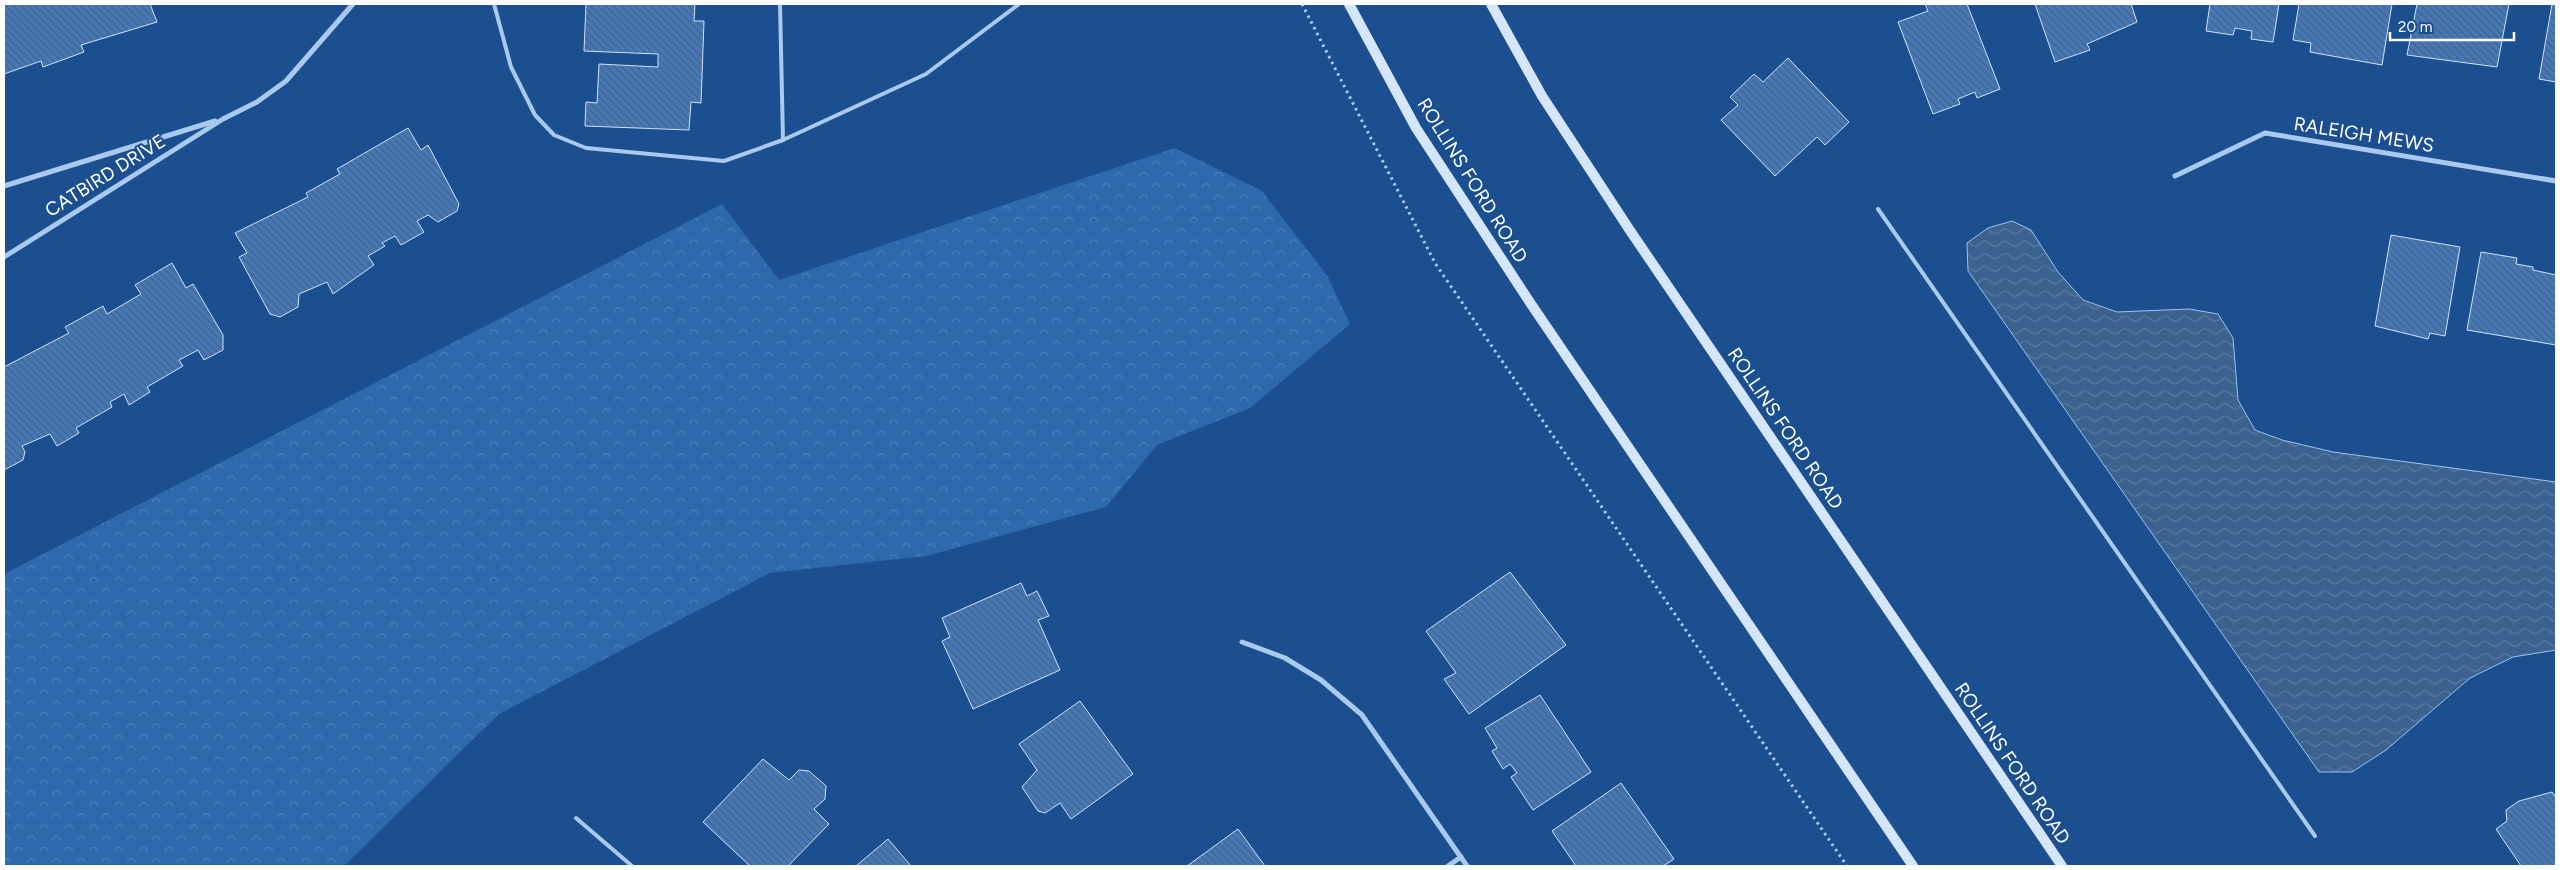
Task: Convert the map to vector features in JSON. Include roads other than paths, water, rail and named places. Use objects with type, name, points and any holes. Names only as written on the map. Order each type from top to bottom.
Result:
[{"type":"main road","name":"ROLLINS FORD ROAD","points":[[1349,4],[1416,128],[1510,272],[1913,866]]},
{"type":"main road","name":"ROLLINS FORD ROAD","points":[[1491,4],[1542,96],[1629,229],[2062,866]]},
{"type":"street","name":"CATBIRD DRIVE","points":[[4,257],[223,119],[257,102],[286,82],[353,4]]},
{"type":"street","name":"CATBIRD DRIVE","points":[[4,186],[223,119]]},
{"type":"street","name":"RALEIGH MEWS","points":[[2176,176],[2265,133],[2556,181]]},
{"type":"street","points":[[1242,642],[1284,658],[1321,680],[1362,715],[1467,866]]},
{"type":"street","points":[[1448,866],[1461,857]]},
{"type":"lane","points":[[494,4],[512,67],[535,115],[554,136],[586,148],[724,161],[783,140],[926,74],[1019,4]]},
{"type":"lane","points":[[780,4],[783,140]]},
{"type":"lane","points":[[1878,209],[2315,836]]},
{"type":"lane","points":[[576,818],[632,866]]},
{"type":"water","points":[[2012,221],[2031,230],[2058,272],[2083,300],[2117,312],[2189,309],[2218,314],[2233,338],[2238,400],[2255,430],[2282,440],[2333,452],[2556,482],[2556,650],[2513,657],[2470,678],[2386,750],[2352,772],[2319,772],[1968,271],[1967,243],[1988,228]]}]
